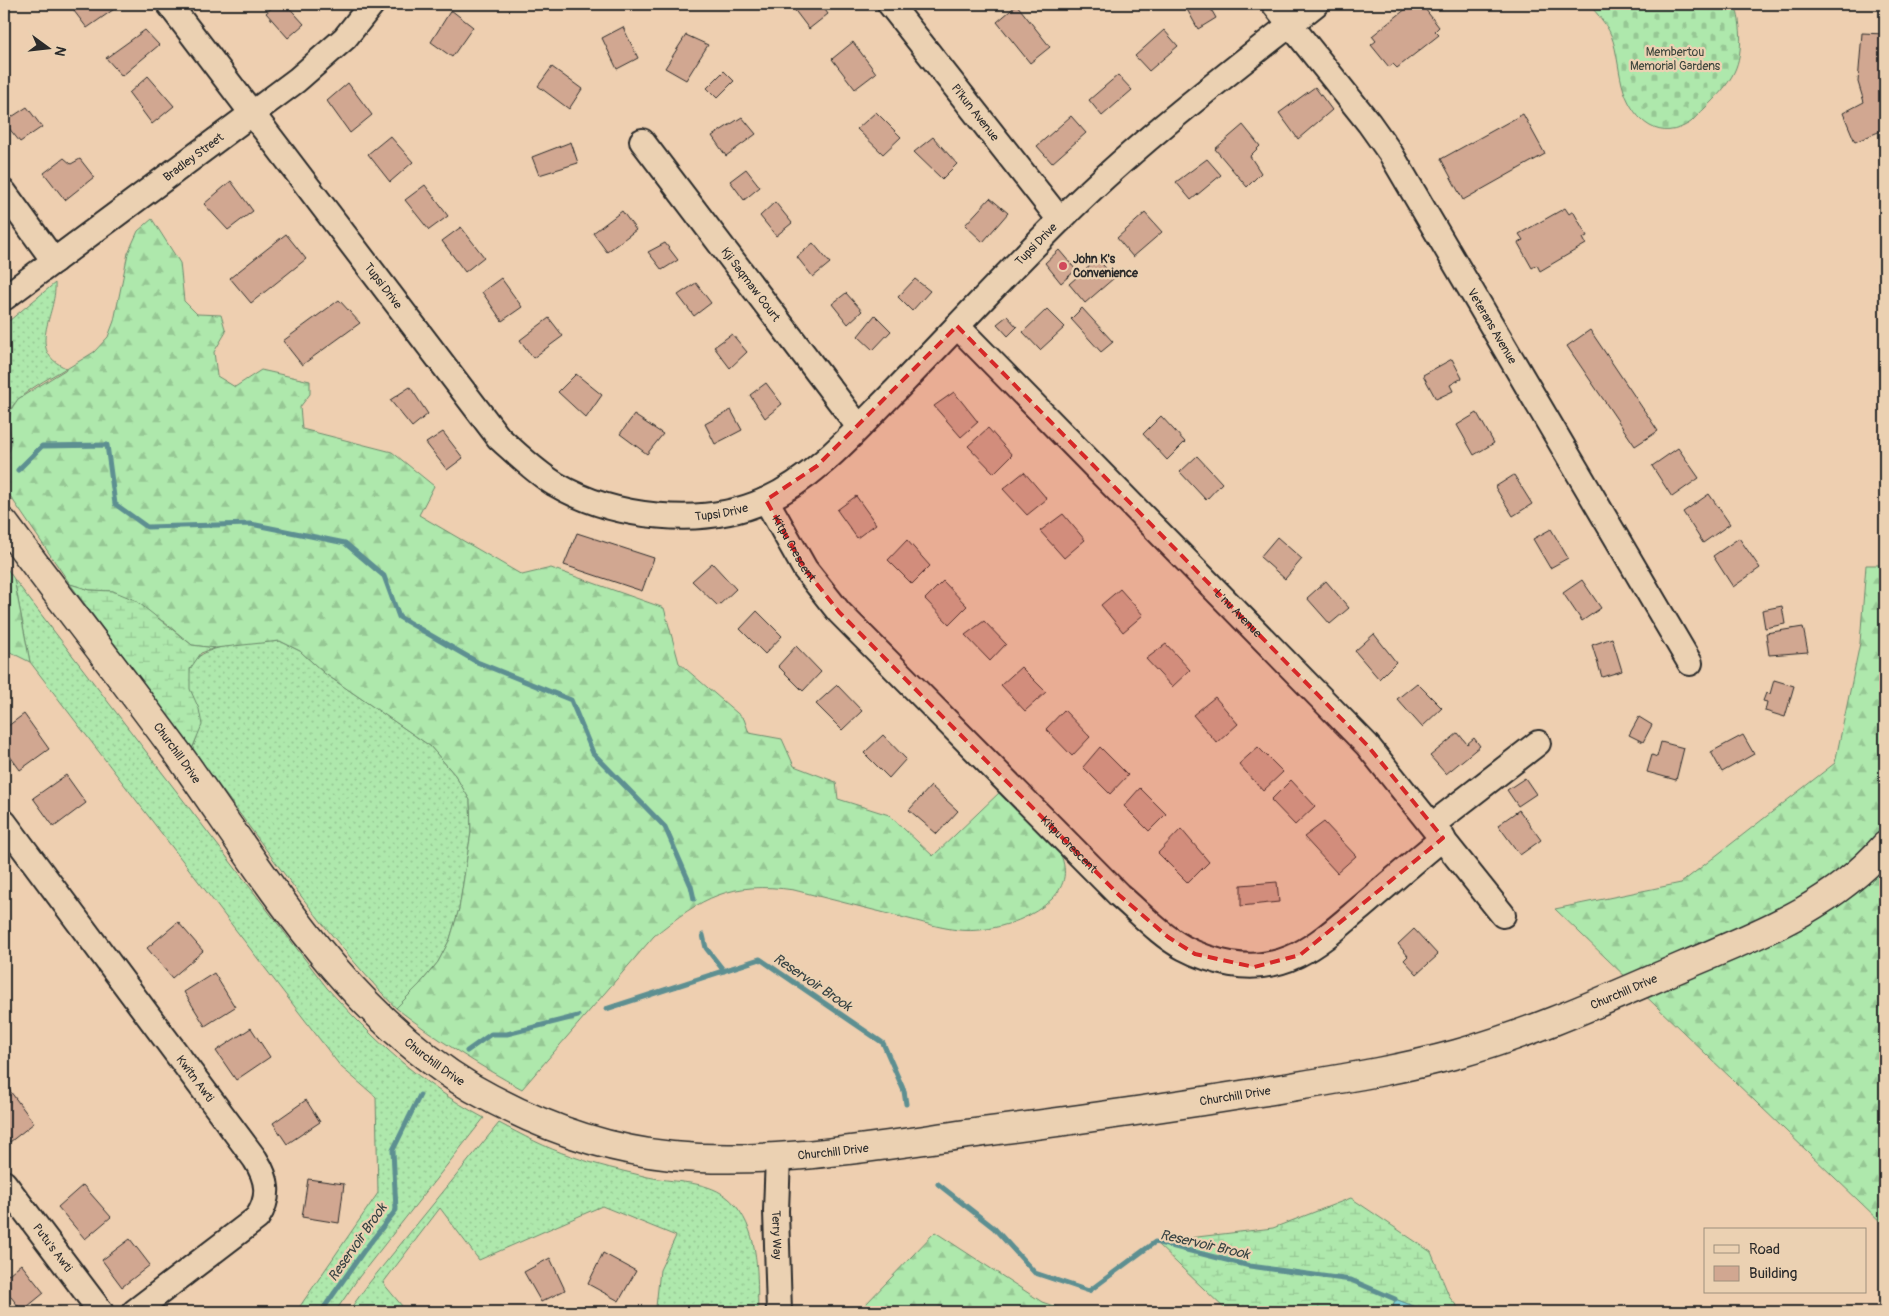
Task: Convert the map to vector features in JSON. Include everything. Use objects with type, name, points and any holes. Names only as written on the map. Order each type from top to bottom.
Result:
[{"type":"main road","name":"Churchill Drive","points":[[4,524],[174,749],[289,910],[355,991],[417,1050],[465,1083],[508,1108],[554,1127],[625,1148],[667,1155],[702,1158],[778,1156],[1098,1118],[1383,1071],[1462,1052],[1582,1010],[1788,920],[1835,892],[1856,875],[1885,846]]},
{"type":"street","name":"Tupsi Drive","points":[[169,4],[499,438],[536,471],[555,484],[592,501],[643,514],[686,516],[749,507],[766,500],[811,471],[859,427],[1060,220],[1131,154],[1316,4]]},
{"type":"street","name":"Bradley Street","points":[[4,298],[252,113],[322,58],[344,38],[372,4]]},
{"type":"street","name":"Pi'kun Avenue","points":[[890,4],[1060,220]]},
{"type":"street","name":"Veterans Avenue","points":[[1274,4],[1391,154],[1690,663]]},
{"type":"street","name":"Kji Saqmaw Court","points":[[642,141],[859,427]]},
{"type":"street","points":[[4,192],[54,261]]},
{"type":"street","name":"L'nu Avenue","points":[[957,326],[1367,745],[1503,915]]},
{"type":"street","name":"Kitpu Crescent","points":[[766,500],[805,569],[839,612],[1120,895],[1168,937],[1195,954],[1222,963],[1254,967],[1283,962],[1300,955],[1329,935],[1437,831],[1538,743]]},
{"type":"street","name":"Kwitn Awti","points":[[4,822],[255,1159],[265,1179],[266,1201],[257,1218],[134,1312]]},
{"type":"street","name":"Terry Way","points":[[778,1156],[776,1211],[779,1312]]},
{"type":"street","name":"Putu's Awti","points":[[4,1183],[101,1312]]},
{"type":"highlighted area","points":[[957,326],[1367,745],[1443,838],[1300,955],[1254,967],[1195,954],[1168,937],[1119,895],[839,612],[805,569],[766,500],[817,466]]},
{"type":"green space","name":"Membertou Memorial Gardens","points":[[1589,4],[1735,4],[1741,40],[1736,68],[1724,88],[1691,122],[1680,128],[1659,130],[1642,120],[1629,102],[1622,84],[1611,35]]},
{"type":"green space","points":[[152,219],[180,263],[184,301],[197,314],[221,315],[226,332],[214,352],[217,376],[235,387],[261,370],[310,381],[310,394],[300,407],[302,429],[392,452],[434,486],[419,515],[522,575],[551,568],[664,608],[679,663],[744,719],[749,733],[782,739],[794,766],[836,782],[838,799],[889,815],[933,856],[1001,791],[1059,851],[1064,864],[1064,876],[1057,894],[1045,905],[1019,920],[1000,926],[971,931],[933,925],[794,890],[752,888],[718,895],[687,911],[654,936],[522,1089],[489,1071],[396,1008],[420,984],[438,962],[450,939],[459,909],[471,832],[470,800],[455,775],[430,746],[324,673],[300,651],[280,641],[215,648],[192,645],[164,622],[113,591],[90,590],[70,584],[4,487],[4,459],[8,454],[11,443],[9,419],[12,408],[18,399],[94,352],[108,337],[114,321],[128,253],[138,231]]},
{"type":"green space","points":[[55,283],[45,342],[47,352],[54,361],[66,368],[27,392],[14,405],[9,417],[10,448],[4,459],[4,325]]},
{"type":"green space","points":[[4,564],[14,579],[30,662],[4,649]]},
{"type":"green space","points":[[1866,565],[1885,565],[1885,1226],[1555,909],[1681,883],[1835,763],[1860,643]]},
{"type":"green space","points":[[14,579],[327,988],[399,1060],[439,1091],[484,1118],[359,1277],[335,1312],[296,1312],[378,1193],[376,1097],[341,1067],[30,662]]},
{"type":"green space","points":[[70,584],[90,590],[113,591],[135,600],[192,645],[215,648],[201,653],[190,669],[190,689],[199,709],[202,725],[192,749]]},
{"type":"green space","points":[[280,641],[300,651],[324,673],[430,746],[455,775],[470,800],[471,832],[459,909],[450,939],[438,962],[420,984],[396,1008],[315,915],[192,749],[196,741],[196,725],[189,676],[194,661],[214,649],[242,644]]},
{"type":"green space","points":[[499,1123],[543,1145],[580,1159],[648,1177],[696,1184],[717,1191],[727,1197],[744,1218],[753,1243],[756,1257],[758,1312],[711,1312],[710,1305],[656,1307],[660,1270],[676,1236],[602,1206],[479,1260],[440,1208],[383,1283],[407,1312],[348,1312],[369,1283]]},
{"type":"green space","points":[[1351,1198],[1431,1252],[1450,1298],[1462,1312],[1429,1312],[1395,1299],[1392,1312],[1228,1312],[1155,1242],[1273,1228]]},
{"type":"green space","points":[[935,1232],[1042,1302],[1071,1312],[863,1312],[865,1305]]},
{"type":"water","points":[[1395,1299],[1429,1312],[1392,1312]]},
{"type":"building","points":[[83,4],[120,5],[87,28],[74,11]]},
{"type":"building","points":[[276,4],[286,4],[304,24],[288,38],[266,13]]},
{"type":"building","points":[[790,4],[821,4],[828,14],[809,29]]},
{"type":"building","points":[[1184,4],[1208,4],[1216,18],[1198,29]]},
{"type":"building","points":[[1412,4],[1418,8],[1422,5],[1439,27],[1435,31],[1439,35],[1397,68],[1393,64],[1389,67],[1371,45],[1376,41],[1372,36]]},
{"type":"building","points":[[1017,5],[1050,47],[1030,63],[997,22]]},
{"type":"building","points":[[451,10],[473,27],[452,57],[431,42]]},
{"type":"building","points":[[623,27],[638,58],[617,69],[602,38]]},
{"type":"building","points":[[145,30],[159,45],[122,76],[106,58]]},
{"type":"building","points":[[1164,30],[1178,46],[1149,71],[1135,56]]},
{"type":"building","points":[[1862,33],[1885,34],[1885,133],[1883,130],[1855,142],[1843,113],[1864,102],[1858,82]]},
{"type":"building","points":[[686,35],[708,45],[686,80],[665,68]]},
{"type":"building","points":[[853,42],[876,73],[855,89],[832,59]]},
{"type":"building","points":[[552,67],[582,89],[569,109],[538,86]]},
{"type":"building","points":[[724,71],[734,81],[717,98],[707,88]]},
{"type":"building","points":[[1118,75],[1132,90],[1102,116],[1089,100]]},
{"type":"building","points":[[148,76],[174,106],[152,124],[129,93]]},
{"type":"building","points":[[348,83],[372,115],[350,133],[327,101]]},
{"type":"building","points":[[1315,87],[1332,110],[1298,139],[1279,113]]},
{"type":"building","points":[[27,107],[42,127],[20,142],[4,122]]},
{"type":"building","points":[[876,112],[901,137],[883,154],[857,129]]},
{"type":"building","points":[[1523,114],[1545,154],[1463,200],[1441,159]]},
{"type":"building","points":[[1071,116],[1086,133],[1052,163],[1037,146]]},
{"type":"building","points":[[742,117],[756,134],[726,156],[712,136]]},
{"type":"building","points":[[1243,125],[1260,146],[1250,156],[1261,173],[1247,187],[1215,149]]},
{"type":"building","points":[[390,136],[413,162],[390,182],[368,154]]},
{"type":"building","points":[[933,137],[957,164],[942,179],[914,152]]},
{"type":"building","points":[[571,142],[578,163],[539,175],[532,157]]},
{"type":"building","points":[[64,158],[71,164],[80,159],[94,177],[65,200],[44,173]]},
{"type":"building","points":[[1207,159],[1221,175],[1191,200],[1176,182]]},
{"type":"building","points":[[746,169],[760,187],[744,200],[730,181]]},
{"type":"building","points":[[231,181],[253,211],[228,230],[204,204]]},
{"type":"building","points":[[425,185],[448,216],[429,230],[405,200]]},
{"type":"building","points":[[990,198],[1008,213],[983,242],[965,225]]},
{"type":"building","points":[[775,202],[792,223],[776,236],[760,216]]},
{"type":"building","points":[[1565,208],[1569,214],[1573,211],[1587,236],[1583,238],[1586,244],[1540,271],[1537,265],[1532,268],[1518,243],[1523,240],[1519,234]]},
{"type":"building","points":[[622,211],[636,230],[607,252],[593,233]]},
{"type":"building","points":[[1145,213],[1162,232],[1133,257],[1117,238]]},
{"type":"building","points":[[461,227],[484,257],[465,272],[442,241]]},
{"type":"building","points":[[286,234],[306,259],[251,303],[230,278]]},
{"type":"building","points":[[665,243],[678,260],[662,270],[648,252]]},
{"type":"building","points":[[813,243],[830,263],[813,277],[797,257]]},
{"type":"building","points":[[1059,250],[1076,270],[1061,283],[1045,263]]},
{"type":"building","points":[[1098,259],[1114,278],[1085,303],[1069,284]]},
{"type":"building","points":[[501,278],[522,307],[502,321],[482,292]]},
{"type":"building","points":[[915,279],[930,291],[912,311],[898,297]]},
{"type":"building","points":[[696,283],[711,303],[694,316],[678,295]]},
{"type":"building","points":[[846,293],[862,311],[848,324],[832,304]]},
{"type":"building","points":[[339,300],[360,323],[302,365],[283,341]]},
{"type":"building","points":[[1082,308],[1113,342],[1101,352],[1071,319]]},
{"type":"building","points":[[1047,309],[1065,327],[1040,350],[1023,332]]},
{"type":"building","points":[[875,315],[891,331],[873,350],[858,336]]},
{"type":"building","points":[[1007,316],[1017,327],[1008,336],[997,324]]},
{"type":"building","points":[[549,318],[563,336],[533,358],[520,340]]},
{"type":"building","points":[[1590,330],[1658,431],[1635,446],[1567,346]]},
{"type":"building","points":[[732,334],[747,352],[730,368],[714,347]]},
{"type":"building","points":[[1452,359],[1462,378],[1450,385],[1453,391],[1436,399],[1423,375]]},
{"type":"building","points":[[576,374],[602,395],[586,418],[558,392]]},
{"type":"building","points":[[766,383],[782,404],[765,418],[750,395]]},
{"type":"building","points":[[410,387],[428,414],[412,427],[390,400]]},
{"type":"building","points":[[954,392],[978,422],[961,437],[934,406]]},
{"type":"building","points":[[731,410],[742,430],[715,444],[705,424]]},
{"type":"building","points":[[1477,413],[1494,443],[1474,455],[1457,425]]},
{"type":"building","points":[[634,415],[663,434],[647,454],[620,434]]},
{"type":"building","points":[[1161,416],[1185,442],[1167,460],[1143,434]]},
{"type":"building","points":[[988,428],[1012,455],[994,473],[968,446]]},
{"type":"building","points":[[443,432],[463,458],[447,470],[426,443]]},
{"type":"building","points":[[1678,448],[1699,478],[1672,497],[1652,466]]},
{"type":"building","points":[[1197,456],[1222,483],[1206,500],[1180,472]]},
{"type":"building","points":[[1024,472],[1047,499],[1027,515],[1003,489]]},
{"type":"building","points":[[1514,475],[1532,504],[1513,516],[1495,487]]},
{"type":"building","points":[[1709,494],[1730,524],[1703,543],[1683,512]]},
{"type":"building","points":[[856,496],[876,524],[857,538],[837,510]]},
{"type":"building","points":[[1063,514],[1085,540],[1064,558],[1040,531]]},
{"type":"building","points":[[1551,529],[1568,558],[1550,568],[1533,539]]},
{"type":"building","points":[[577,533],[654,558],[642,591],[564,565]]},
{"type":"building","points":[[1277,537],[1302,559],[1285,579],[1260,557]]},
{"type":"building","points":[[1739,538],[1760,568],[1733,587],[1713,556]]},
{"type":"building","points":[[907,540],[930,566],[912,584],[888,560]]},
{"type":"building","points":[[712,563],[736,589],[718,606],[692,581]]},
{"type":"building","points":[[1582,580],[1601,608],[1582,621],[1563,593]]},
{"type":"building","points":[[943,581],[967,606],[949,624],[925,599]]},
{"type":"building","points":[[1326,581],[1349,608],[1330,624],[1307,598]]},
{"type":"building","points":[[1120,589],[1143,615],[1123,632],[1101,605]]},
{"type":"building","points":[[1782,606],[1785,624],[1765,628],[1762,610]]},
{"type":"building","points":[[757,611],[782,636],[765,654],[740,629]]},
{"type":"building","points":[[984,621],[1006,644],[990,661],[965,635]]},
{"type":"building","points":[[1803,627],[1808,652],[1769,655],[1766,633]]},
{"type":"building","points":[[1374,634],[1396,662],[1379,679],[1355,651]]},
{"type":"building","points":[[1612,638],[1622,671],[1602,677],[1592,645]]},
{"type":"building","points":[[1166,644],[1190,670],[1172,687],[1146,659]]},
{"type":"building","points":[[796,646],[821,672],[803,691],[778,666]]},
{"type":"building","points":[[1021,667],[1046,692],[1025,711],[1001,685]]},
{"type":"building","points":[[1774,680],[1794,686],[1785,717],[1765,711],[1767,702],[1763,701],[1766,693],[1770,694]]},
{"type":"building","points":[[1417,683],[1442,708],[1422,727],[1397,699]]},
{"type":"building","points":[[837,685],[862,711],[842,730],[816,704]]},
{"type":"building","points":[[1215,697],[1238,724],[1217,743],[1193,715]]},
{"type":"building","points":[[1064,710],[1090,737],[1072,756],[1046,729]]},
{"type":"building","points":[[24,714],[49,749],[20,770],[4,748],[4,729]]},
{"type":"building","points":[[1639,717],[1652,725],[1643,742],[1629,735]]},
{"type":"building","points":[[1458,733],[1467,744],[1474,738],[1480,746],[1446,774],[1430,756]]},
{"type":"building","points":[[883,735],[906,759],[889,778],[864,753]]},
{"type":"building","points":[[1743,735],[1754,754],[1722,772],[1711,752]]},
{"type":"building","points":[[1661,742],[1684,748],[1676,780],[1647,772],[1652,755],[1657,757]]},
{"type":"building","points":[[1100,747],[1128,775],[1110,794],[1083,767]]},
{"type":"building","points":[[1258,747],[1283,772],[1263,791],[1239,764]]},
{"type":"building","points":[[66,775],[86,803],[54,827],[33,798]]},
{"type":"building","points":[[1525,778],[1536,794],[1518,806],[1507,790]]},
{"type":"building","points":[[1291,780],[1315,806],[1295,825],[1271,800]]},
{"type":"building","points":[[931,786],[958,811],[937,834],[909,810]]},
{"type":"building","points":[[1140,788],[1166,814],[1149,831],[1124,806]]},
{"type":"building","points":[[1519,810],[1541,840],[1520,855],[1498,825]]},
{"type":"building","points":[[1324,822],[1356,856],[1337,873],[1304,837]]},
{"type":"building","points":[[1181,829],[1209,862],[1188,883],[1158,853]]},
{"type":"building","points":[[1277,882],[1279,902],[1241,906],[1241,885]]},
{"type":"building","points":[[178,922],[203,951],[172,978],[147,948]]},
{"type":"building","points":[[1414,929],[1438,955],[1417,974],[1404,960],[1408,956],[1398,944]]},
{"type":"building","points":[[214,973],[235,1007],[205,1026],[184,992]]},
{"type":"building","points":[[251,1028],[270,1057],[236,1080],[216,1051]]},
{"type":"building","points":[[7,1087],[34,1123],[10,1142],[4,1134],[4,1090]]},
{"type":"building","points":[[306,1100],[320,1122],[287,1144],[273,1123]]},
{"type":"building","points":[[308,1179],[344,1184],[339,1223],[302,1217]]},
{"type":"building","points":[[83,1185],[111,1217],[85,1239],[58,1207]]},
{"type":"building","points":[[130,1239],[150,1265],[122,1287],[102,1260]]},
{"type":"building","points":[[603,1253],[636,1271],[619,1301],[588,1284]]},
{"type":"building","points":[[550,1258],[565,1290],[541,1302],[524,1272]]},
{"type":"building","points":[[21,1264],[44,1293],[22,1311],[4,1288],[4,1278]]},
{"type":"building","points":[[60,1307],[63,1312],[53,1312]]},
{"type":"waterway","points":[[18,470],[42,446],[107,445],[115,504],[147,527],[251,524],[345,543],[384,576],[399,617],[477,662],[571,700],[593,753],[665,827],[691,886],[694,899]]},
{"type":"waterway","points":[[703,935],[706,948],[724,971]]},
{"type":"waterway","name":"Reservoir Brook","points":[[606,1009],[760,959],[883,1043],[904,1091],[906,1104]]},
{"type":"waterway","name":"Reservoir Brook","points":[[467,1051],[491,1034],[507,1034],[578,1016]]},
{"type":"waterway","name":"Reservoir Brook","points":[[321,1312],[363,1252],[396,1210],[393,1150],[420,1095]]},
{"type":"waterway","name":"Reservoir Brook","points":[[938,1184],[994,1228],[1035,1273],[1089,1291],[1155,1242],[1250,1266],[1351,1280],[1395,1299]]},
{"type":"place","name":"John K's Convenience","points":[[1063,266]]}]
